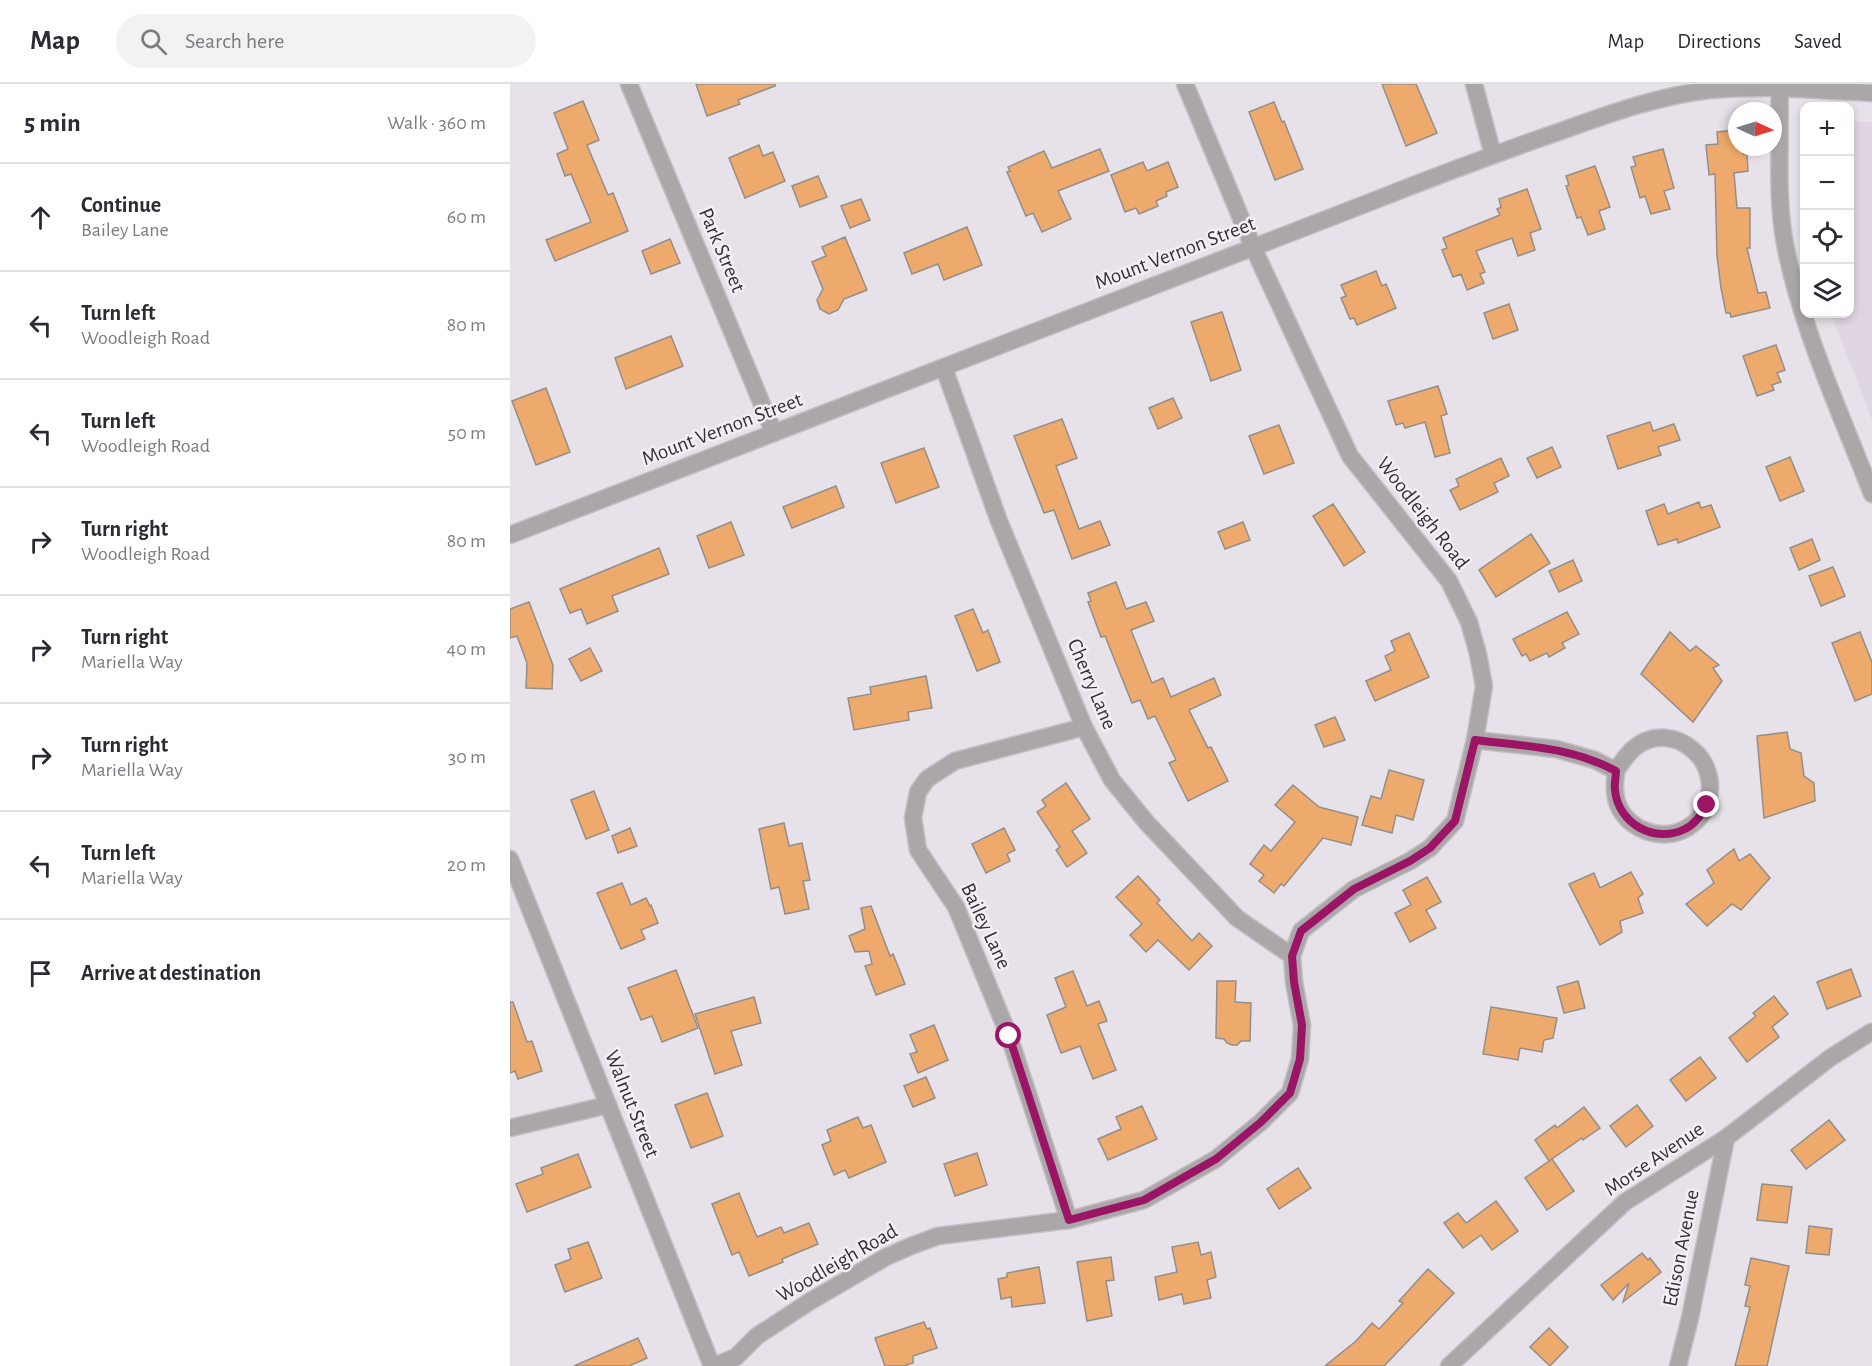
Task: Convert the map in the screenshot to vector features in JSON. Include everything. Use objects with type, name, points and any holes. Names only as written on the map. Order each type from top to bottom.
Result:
[{"type":"street","name":"Park Street","points":[[629,84],[774,433]]},
{"type":"street","name":"Woodleigh Road","points":[[713,1366],[736,1357],[757,1336],[809,1302],[886,1257],[911,1246],[938,1236],[1069,1220],[1144,1200],[1216,1159],[1261,1122],[1290,1093],[1300,1059],[1302,1025],[1292,956],[1301,931],[1354,889],[1410,861],[1430,848],[1455,821],[1475,740],[1484,686],[1469,622],[1449,581],[1350,456],[1253,247],[1185,84]]},
{"type":"street","points":[[1474,84],[1493,155]]},
{"type":"street","name":"Mount Vernon Street","points":[[510,535],[1493,155],[1647,102],[1707,90],[1738,88],[1779,87],[1872,93]]},
{"type":"street","points":[[1779,87],[1780,196],[1785,242],[1792,274],[1806,325],[1872,494]]},
{"type":"street","name":"Cherry Lane","points":[[944,368],[999,520],[1084,727],[1112,780],[1147,823],[1237,918],[1292,956]]},
{"type":"street","name":"Bailey Lane","points":[[1069,1220],[1009,1036],[956,907],[918,849],[913,818],[918,792],[927,779],[955,761],[1084,727]]},
{"type":"street","points":[[1663,738],[1679,741],[1692,748],[1703,760],[1709,774],[1711,790],[1707,805],[1699,819],[1686,829],[1671,834],[1655,834],[1640,829],[1627,819],[1619,806],[1615,790],[1616,771],[1634,748],[1648,741],[1663,738]]},
{"type":"street","points":[[1475,740],[1556,749],[1595,760],[1616,771]]},
{"type":"street","name":"Walnut Street","points":[[510,859],[713,1366]]},
{"type":"street","name":"Morse Avenue","points":[[1449,1366],[1625,1202],[1725,1138],[1830,1058],[1871,1032]]},
{"type":"street","points":[[510,1128],[608,1105]]},
{"type":"street","name":"Edison Avenue","points":[[1678,1366],[1690,1318],[1725,1138]]},
{"type":"shaded area","points":[[1854,121],[1872,122],[1872,420],[1833,318],[1854,318]]},
{"type":"building","points":[[696,84],[775,84],[775,86],[738,100],[740,104],[707,116]]},
{"type":"building","points":[[1382,84],[1416,84],[1437,133],[1406,146]]},
{"type":"building","points":[[583,101],[599,140],[587,145],[608,195],[613,193],[628,231],[555,261],[546,240],[591,222],[571,174],[565,176],[557,154],[568,149],[554,113]]},
{"type":"building","points":[[1274,102],[1303,169],[1275,180],[1249,112]]},
{"type":"building","points":[[1728,131],[1728,156],[1747,156],[1748,171],[1734,173],[1737,208],[1750,208],[1750,248],[1747,248],[1758,293],[1766,292],[1770,308],[1731,317],[1730,313],[1726,313],[1721,288],[1717,256],[1715,174],[1709,175],[1706,145],[1718,144],[1717,132]]},
{"type":"building","points":[[759,145],[763,156],[773,152],[785,181],[745,198],[729,158]]},
{"type":"building","points":[[1100,149],[1109,171],[1058,191],[1071,219],[1042,232],[1033,213],[1026,216],[1007,172],[1010,171],[1008,167],[1044,151],[1052,168]]},
{"type":"building","points":[[1663,149],[1674,188],[1664,191],[1670,209],[1651,214],[1645,196],[1640,198],[1631,167],[1636,166],[1633,157]]},
{"type":"building","points":[[1143,162],[1147,171],[1168,162],[1178,187],[1166,192],[1167,196],[1156,201],[1158,206],[1139,214],[1136,208],[1125,212],[1111,175]]},
{"type":"building","points":[[1595,166],[1610,207],[1599,211],[1605,229],[1588,235],[1581,217],[1577,218],[1566,186],[1569,185],[1566,176]]},
{"type":"building","points":[[818,176],[827,197],[800,207],[792,186]]},
{"type":"building","points":[[1527,189],[1541,229],[1530,233],[1535,250],[1518,256],[1512,238],[1476,251],[1485,272],[1480,274],[1484,283],[1467,290],[1461,274],[1453,277],[1442,250],[1447,248],[1443,238],[1500,215],[1497,209],[1501,207],[1499,199]]},
{"type":"building","points":[[861,199],[870,220],[850,228],[841,206]]},
{"type":"building","points":[[967,227],[982,265],[944,280],[938,264],[912,274],[904,253]]},
{"type":"building","points":[[845,237],[867,290],[844,299],[838,310],[829,314],[820,309],[817,300],[823,289],[812,262],[826,256],[822,247]]},
{"type":"building","points":[[670,239],[680,263],[651,274],[642,251]]},
{"type":"building","points":[[1376,271],[1382,286],[1386,284],[1396,308],[1357,325],[1354,318],[1350,319],[1341,298],[1346,296],[1341,285]]},
{"type":"building","points":[[1509,304],[1518,330],[1493,339],[1484,313]]},
{"type":"building","points":[[1222,312],[1241,370],[1211,381],[1191,322]]},
{"type":"building","points":[[671,336],[683,366],[626,389],[615,358]]},
{"type":"building","points":[[1776,345],[1785,370],[1777,373],[1781,382],[1772,385],[1774,390],[1757,396],[1743,356]]},
{"type":"building","points":[[1438,386],[1447,414],[1441,416],[1450,453],[1435,457],[1425,422],[1405,428],[1403,423],[1396,425],[1388,401]]},
{"type":"building","points":[[546,388],[570,452],[536,465],[512,401]]},
{"type":"building","points":[[1173,398],[1182,418],[1158,429],[1149,408]]},
{"type":"building","points":[[1062,419],[1077,458],[1056,466],[1079,529],[1100,521],[1110,545],[1072,559],[1054,510],[1044,513],[1014,436]]},
{"type":"building","points":[[1650,422],[1653,431],[1674,424],[1680,440],[1658,447],[1661,455],[1618,469],[1607,436]]},
{"type":"building","points":[[1279,425],[1294,463],[1264,474],[1249,436]]},
{"type":"building","points":[[1552,447],[1561,467],[1537,478],[1527,458]]},
{"type":"building","points":[[924,448],[939,487],[896,503],[881,463]]},
{"type":"building","points":[[1790,457],[1804,491],[1780,501],[1766,467]]},
{"type":"building","points":[[1501,458],[1509,476],[1494,483],[1498,492],[1460,510],[1450,490],[1459,486],[1456,479]]},
{"type":"building","points":[[836,486],[844,507],[792,528],[783,507]]},
{"type":"building","points":[[1699,502],[1701,508],[1711,505],[1720,527],[1678,543],[1677,539],[1658,545],[1646,511],[1664,504],[1668,514]]},
{"type":"building","points":[[1333,504],[1365,552],[1344,566],[1313,516]]},
{"type":"building","points":[[731,522],[744,555],[709,568],[697,536]]},
{"type":"building","points":[[1243,522],[1250,540],[1225,549],[1218,532]]},
{"type":"building","points":[[1531,534],[1550,563],[1496,597],[1479,570]]},
{"type":"building","points":[[1812,539],[1820,560],[1799,570],[1790,548]]},
{"type":"building","points":[[659,548],[669,574],[612,596],[618,611],[587,624],[581,609],[570,613],[560,589]]},
{"type":"building","points":[[1573,560],[1582,581],[1559,592],[1549,571]]},
{"type":"building","points":[[1833,567],[1845,596],[1821,606],[1809,576]]},
{"type":"building","points":[[1116,582],[1126,609],[1146,602],[1154,621],[1131,630],[1152,683],[1163,678],[1171,697],[1214,678],[1221,695],[1189,710],[1228,781],[1188,801],[1169,763],[1176,760],[1155,716],[1148,719],[1140,700],[1132,703],[1105,636],[1101,637],[1088,602],[1091,601],[1088,593]]},
{"type":"building","points":[[529,602],[553,665],[552,689],[526,688],[527,663],[517,636],[510,638],[510,609]]},
{"type":"building","points":[[973,609],[983,633],[988,630],[1000,662],[977,671],[955,616]]},
{"type":"building","points":[[1567,612],[1579,634],[1562,643],[1565,648],[1549,657],[1547,653],[1530,661],[1526,654],[1522,656],[1513,639]]},
{"type":"building","points":[[1670,632],[1690,651],[1696,646],[1719,665],[1713,668],[1722,681],[1693,722],[1641,674]]},
{"type":"building","points":[[1860,632],[1872,662],[1872,694],[1855,701],[1832,643]]},
{"type":"building","points":[[1409,633],[1429,677],[1375,701],[1366,681],[1391,670],[1385,656],[1395,651],[1391,641]]},
{"type":"building","points":[[590,648],[602,671],[581,681],[569,659]]},
{"type":"building","points":[[926,676],[932,708],[908,712],[909,720],[854,730],[848,698],[871,694],[870,687]]},
{"type":"building","points":[[1335,717],[1345,740],[1324,747],[1315,725]]},
{"type":"building","points":[[1787,732],[1790,749],[1801,753],[1804,776],[1814,783],[1815,801],[1764,818],[1757,736]]},
{"type":"building","points":[[1389,770],[1424,780],[1413,820],[1396,815],[1392,833],[1362,825],[1371,796],[1381,799]]},
{"type":"building","points":[[1066,783],[1090,819],[1072,831],[1087,853],[1067,867],[1056,850],[1060,847],[1037,812],[1046,806],[1042,800]]},
{"type":"building","points":[[1293,785],[1319,807],[1358,817],[1351,845],[1323,838],[1284,886],[1281,884],[1274,893],[1259,881],[1264,875],[1250,864],[1264,845],[1271,851],[1295,822],[1275,805]]},
{"type":"building","points":[[594,791],[609,830],[586,839],[571,800]]},
{"type":"building","points":[[784,823],[789,846],[802,843],[810,880],[803,881],[809,909],[785,914],[779,887],[771,889],[759,829]]},
{"type":"building","points":[[630,828],[637,846],[618,853],[612,836]]},
{"type":"building","points":[[1004,828],[1015,850],[1007,854],[1010,861],[986,873],[972,844]]},
{"type":"building","points":[[1734,849],[1739,861],[1750,854],[1770,878],[1741,910],[1732,904],[1707,926],[1686,904],[1714,883],[1707,870]]},
{"type":"building","points":[[1631,872],[1643,894],[1638,898],[1643,913],[1620,921],[1622,932],[1600,945],[1569,884],[1594,873],[1600,888]]},
{"type":"building","points":[[1138,876],[1160,900],[1157,903],[1192,941],[1199,933],[1212,946],[1189,970],[1158,940],[1146,952],[1130,935],[1142,924],[1116,897]]},
{"type":"building","points":[[1427,877],[1441,902],[1426,910],[1436,928],[1410,942],[1395,913],[1411,905],[1403,890]]},
{"type":"building","points":[[622,883],[631,905],[646,898],[658,923],[641,930],[645,939],[621,949],[597,893]]},
{"type":"building","points":[[871,906],[890,956],[893,954],[905,984],[876,995],[865,966],[872,964],[869,951],[855,952],[849,936],[865,929],[861,908]]},
{"type":"building","points":[[1851,969],[1861,996],[1827,1009],[1817,982]]},
{"type":"building","points":[[676,970],[698,1028],[662,1042],[652,1016],[641,1020],[628,988]]},
{"type":"building","points":[[1073,971],[1087,1006],[1099,1001],[1107,1021],[1098,1024],[1116,1070],[1093,1079],[1080,1046],[1061,1053],[1047,1015],[1066,1007],[1055,978]]},
{"type":"building","points":[[1217,981],[1236,981],[1235,1002],[1251,1003],[1250,1041],[1241,1041],[1237,1045],[1232,1045],[1224,1039],[1216,1038]]},
{"type":"building","points":[[1578,981],[1585,1008],[1564,1013],[1557,987]]},
{"type":"building","points":[[1774,996],[1788,1014],[1772,1027],[1779,1037],[1747,1062],[1729,1038],[1756,1016],[1753,1013]]},
{"type":"building","points":[[754,997],[761,1023],[731,1031],[742,1065],[715,1074],[695,1014]]},
{"type":"building","points":[[510,1002],[513,1002],[527,1042],[532,1041],[542,1071],[518,1079],[515,1071],[510,1073]]},
{"type":"building","points":[[1491,1007],[1557,1018],[1553,1038],[1544,1040],[1542,1052],[1520,1048],[1518,1060],[1483,1054]]},
{"type":"building","points":[[934,1025],[948,1060],[918,1073],[910,1054],[917,1052],[910,1035]]},
{"type":"building","points":[[1700,1057],[1716,1078],[1686,1101],[1670,1080]]},
{"type":"building","points":[[926,1077],[935,1098],[913,1107],[904,1086]]},
{"type":"building","points":[[707,1093],[723,1136],[691,1148],[675,1105]]},
{"type":"building","points":[[1637,1105],[1653,1126],[1626,1147],[1610,1126]]},
{"type":"building","points":[[1142,1106],[1157,1139],[1108,1160],[1098,1139],[1121,1129],[1116,1117]]},
{"type":"building","points":[[1584,1107],[1600,1128],[1549,1161],[1535,1140],[1555,1125],[1557,1128]]},
{"type":"building","points":[[858,1117],[863,1128],[871,1125],[886,1162],[849,1178],[845,1170],[834,1175],[822,1145],[831,1141],[827,1130]]},
{"type":"building","points":[[1829,1120],[1845,1140],[1806,1169],[1791,1150]]},
{"type":"building","points":[[977,1153],[987,1185],[955,1196],[944,1164]]},
{"type":"building","points":[[578,1154],[591,1187],[527,1212],[516,1184],[543,1174],[541,1168]]},
{"type":"building","points":[[1552,1159],[1574,1191],[1547,1210],[1525,1178]]},
{"type":"building","points":[[1298,1168],[1311,1188],[1279,1209],[1267,1189]]},
{"type":"building","points":[[1762,1184],[1792,1187],[1787,1223],[1757,1220]]},
{"type":"building","points":[[739,1193],[757,1237],[781,1227],[784,1233],[809,1223],[818,1244],[749,1276],[739,1252],[732,1255],[712,1204]]},
{"type":"building","points":[[1496,1201],[1518,1231],[1492,1250],[1481,1235],[1463,1248],[1444,1223],[1458,1213],[1466,1223]]},
{"type":"building","points":[[1809,1226],[1832,1229],[1829,1255],[1806,1253]]},
{"type":"building","points":[[588,1242],[602,1278],[565,1292],[555,1265],[571,1259],[568,1249]]},
{"type":"building","points":[[1198,1242],[1201,1255],[1211,1252],[1216,1277],[1207,1280],[1211,1298],[1184,1304],[1182,1294],[1159,1300],[1155,1277],[1177,1272],[1172,1247]]},
{"type":"building","points":[[1642,1253],[1648,1260],[1650,1258],[1661,1272],[1623,1302],[1629,1283],[1613,1300],[1601,1285]]},
{"type":"building","points":[[1111,1257],[1114,1280],[1106,1281],[1112,1316],[1087,1321],[1077,1262]]},
{"type":"building","points":[[1751,1258],[1789,1266],[1767,1366],[1735,1366],[1750,1307],[1745,1306],[1750,1286],[1745,1285]]},
{"type":"building","points":[[1039,1267],[1045,1303],[1012,1307],[1011,1297],[1001,1299],[998,1279],[1007,1277],[1007,1273]]},
{"type":"building","points":[[1428,1269],[1454,1293],[1384,1366],[1325,1366],[1356,1341],[1372,1323],[1379,1329],[1403,1303],[1399,1301]]},
{"type":"building","points":[[924,1322],[927,1329],[930,1328],[937,1348],[913,1356],[913,1363],[903,1366],[885,1366],[875,1338]]},
{"type":"building","points":[[1549,1328],[1568,1347],[1550,1366],[1530,1347]]},
{"type":"building","points":[[638,1338],[647,1358],[629,1366],[574,1366]]},
{"type":"route","points":[[1009,1036],[1069,1220],[1144,1200],[1216,1159],[1261,1122],[1290,1093],[1300,1059],[1302,1025],[1292,956],[1301,931],[1354,889],[1410,861],[1430,848],[1455,821],[1475,740],[1556,749],[1595,760],[1609,767],[1616,771],[1615,790],[1619,806],[1627,819],[1640,829],[1655,834],[1671,834],[1686,829],[1699,819],[1707,805]]}]
